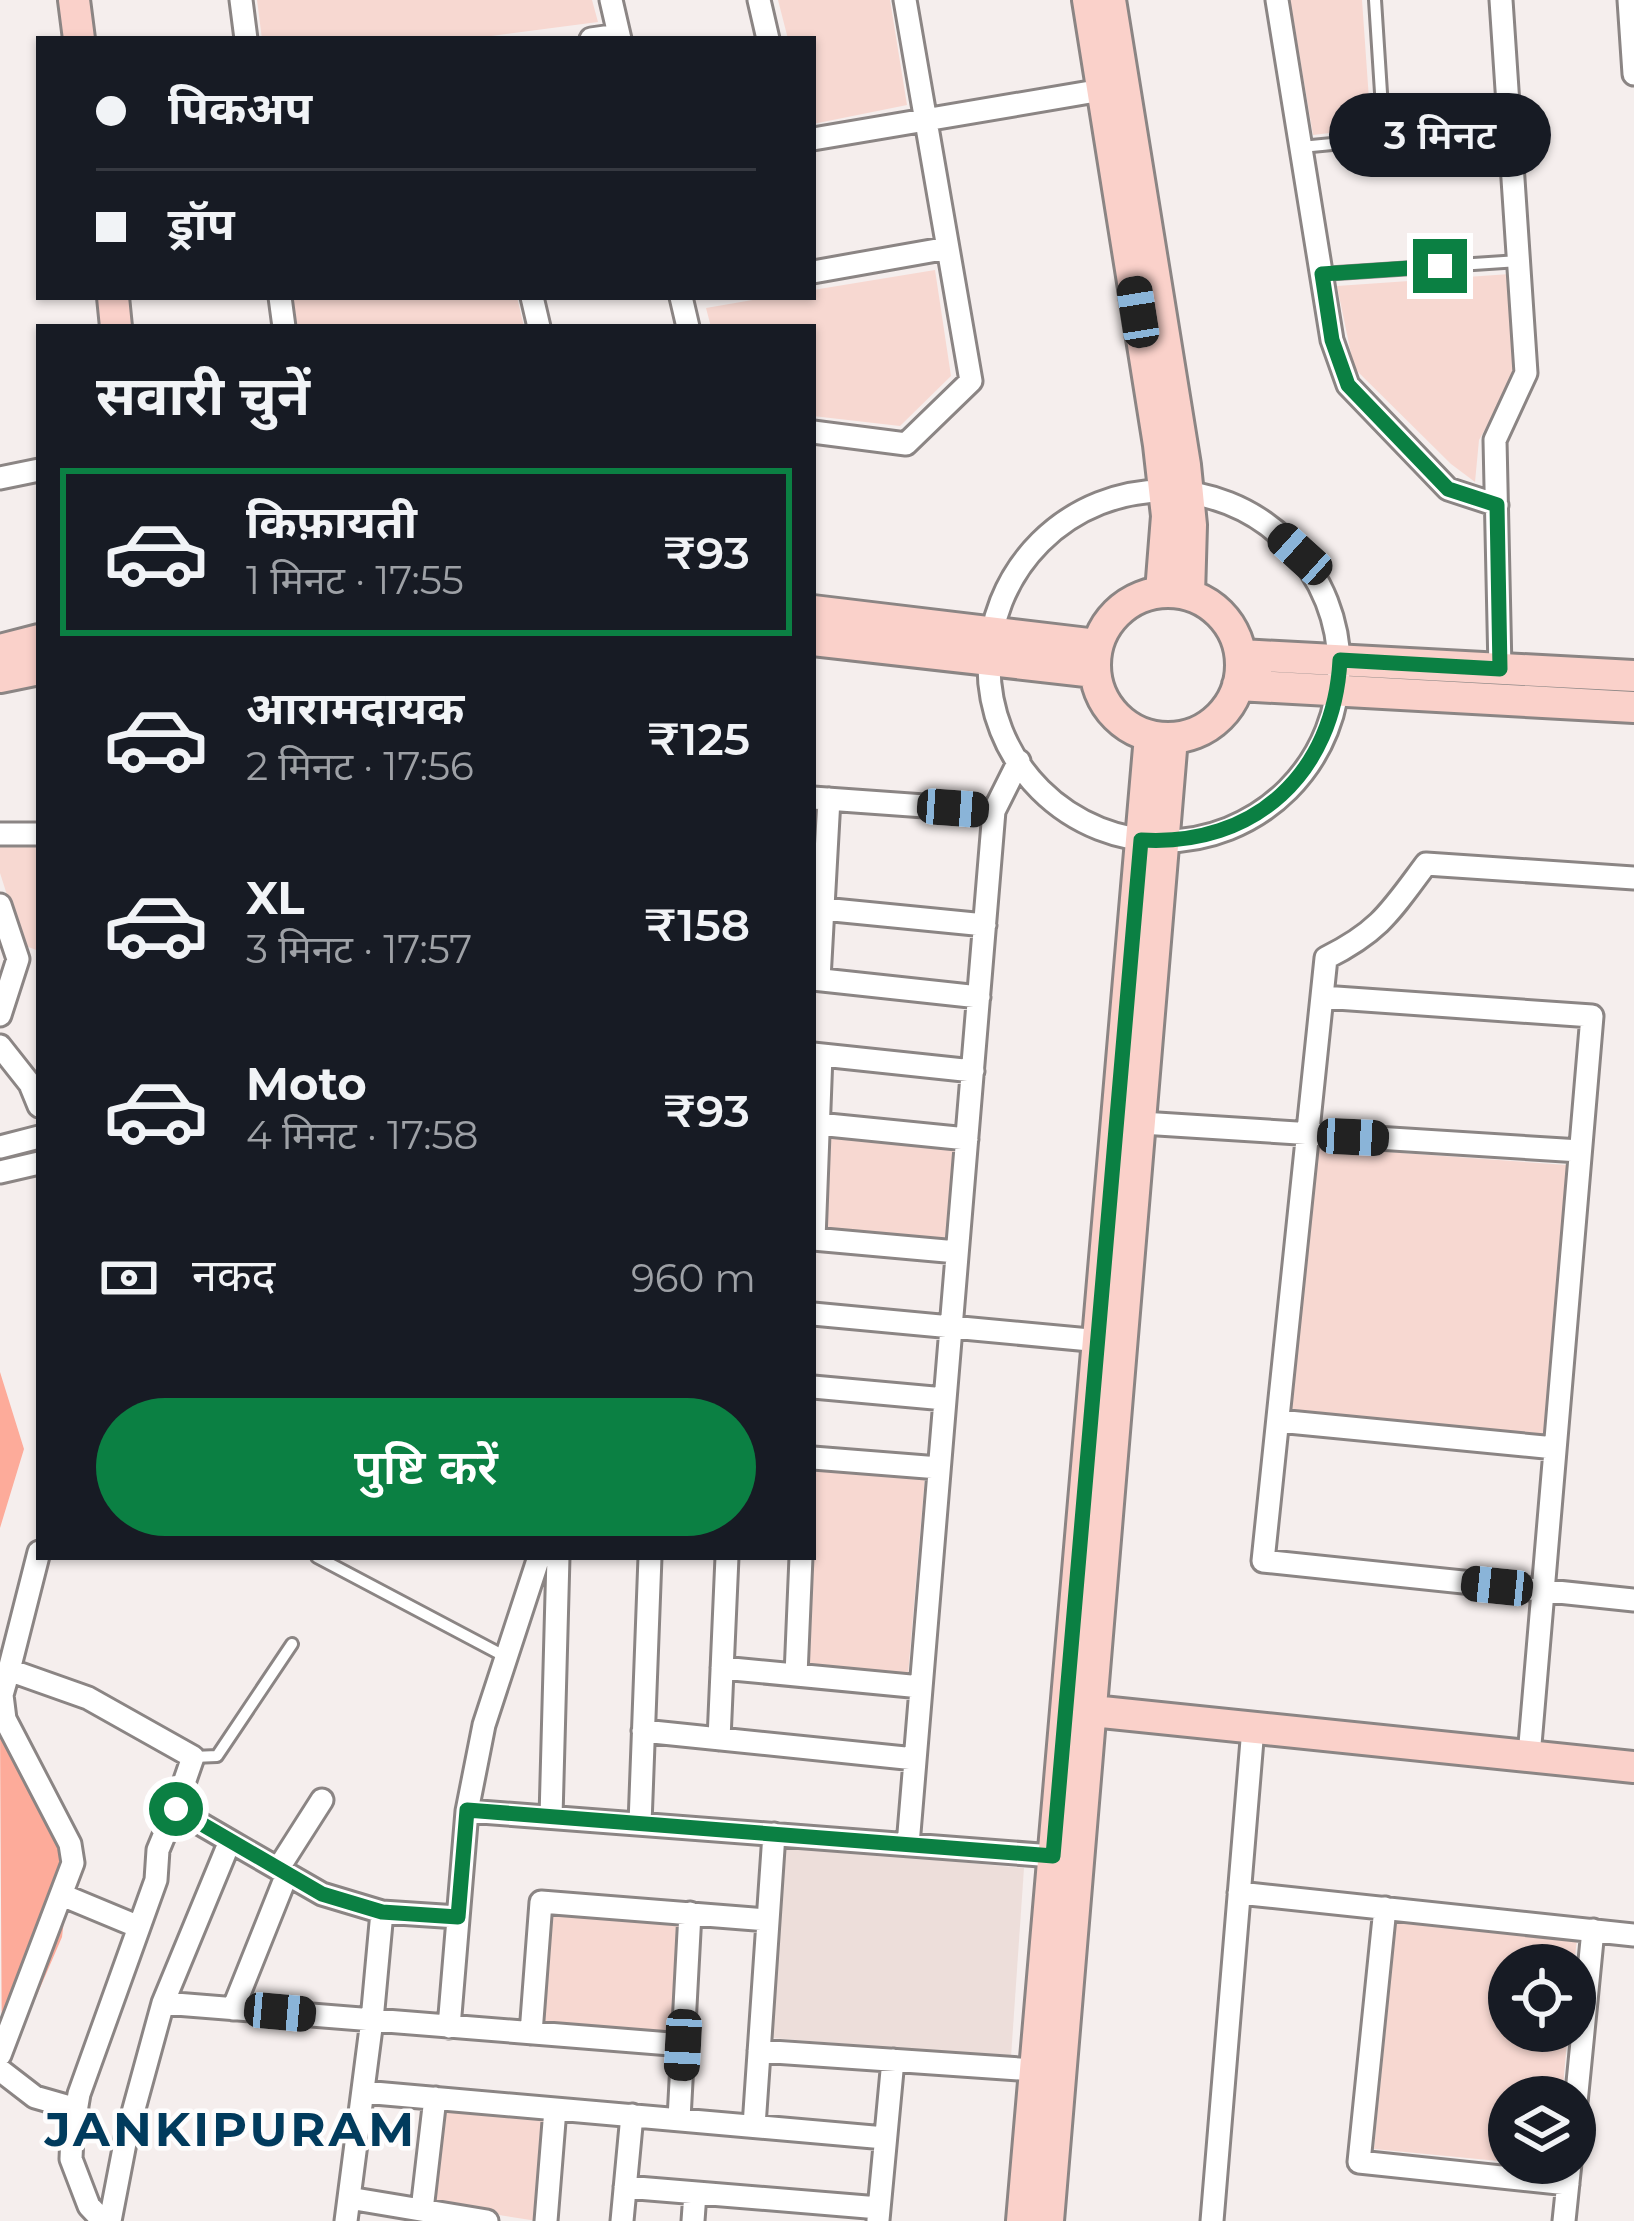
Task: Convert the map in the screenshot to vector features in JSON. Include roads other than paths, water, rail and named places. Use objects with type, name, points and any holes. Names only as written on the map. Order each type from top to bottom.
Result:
[{"type":"street","points":[[74,0],[80,36]]},
{"type":"street","points":[[241,0],[246,36]]},
{"type":"street","points":[[611,0],[620,36]]},
{"type":"street","points":[[759,0],[767,36]]},
{"type":"street","points":[[816,433],[906,444],[971,381],[905,0]]},
{"type":"street","points":[[1088,0],[1176,492]]},
{"type":"street","points":[[1110,0],[1148,226],[1176,492],[1167,516],[1175,594]]},
{"type":"street","points":[[1277,0],[1332,340],[1348,385],[1448,489],[1497,505]]},
{"type":"street","points":[[1500,669],[1496,440],[1526,373],[1502,0]]},
{"type":"street","points":[[1630,0],[1634,74]]},
{"type":"street","points":[[816,138],[1102,90]]},
{"type":"street","points":[[816,271],[948,248]]},
{"type":"street","points":[[0,478],[36,471]]},
{"type":"street","points":[[1176,492],[1229,503],[1265,522],[1300,554],[1333,615],[1340,676],[1326,736],[1295,783],[1257,815],[1213,835],[1152,841],[1100,829],[1063,809],[1028,778],[999,728],[987,648],[1019,567],[1057,527],[1097,504],[1136,493],[1176,492]]},
{"type":"street","points":[[1175,594],[1223,617],[1240,670],[1216,720],[1190,735],[1161,737],[1112,713],[1100,691],[1096,658],[1120,610],[1146,595],[1175,594]]},
{"type":"street","points":[[816,612],[987,648]]},
{"type":"street","points":[[816,640],[1096,658]]},
{"type":"street","points":[[0,650],[36,641]]},
{"type":"street","points":[[1340,676],[1500,669],[1634,676]]},
{"type":"street","points":[[0,677],[36,670]]},
{"type":"street","points":[[1240,670],[1634,707]]},
{"type":"street","points":[[1048,2221],[1077,1709],[1161,737]]},
{"type":"street","points":[[908,1845],[994,811],[1018,761]]},
{"type":"street","points":[[979,997],[816,979],[823,909],[821,799],[994,811]]},
{"type":"street","points":[[0,834],[36,834]]},
{"type":"street","points":[[1634,878],[1426,864],[1384,921],[1362,940],[1326,958],[1263,1561],[1634,1600]]},
{"type":"street","points":[[0,905],[28,963],[0,1015]]},
{"type":"street","points":[[823,909],[985,925]]},
{"type":"street","points":[[1322,997],[1592,1016],[1529,1756]]},
{"type":"street","points":[[0,1046],[36,1099]]},
{"type":"street","points":[[816,1170],[817,1054],[973,1071]]},
{"type":"street","points":[[1128,1122],[1580,1151]]},
{"type":"street","points":[[818,1124],[967,1139]]},
{"type":"street","points":[[0,1147],[36,1138]]},
{"type":"street","points":[[0,1172],[36,1164]]},
{"type":"street","points":[[816,1239],[957,1252]]},
{"type":"street","points":[[816,1314],[1109,1341]]},
{"type":"street","points":[[816,1387],[945,1399]]},
{"type":"street","points":[[1278,1421],[1555,1448]]},
{"type":"street","points":[[816,1458],[939,1468]]},
{"type":"street","points":[[0,2055],[73,1863],[70,1844],[4,1719],[2,1695],[37,1560]]},
{"type":"street","points":[[449,2027],[467,1810],[484,1725],[538,1560]]},
{"type":"street","points":[[550,1817],[559,1560]]},
{"type":"street","points":[[640,1824],[650,1560]]},
{"type":"street","points":[[718,1739],[727,1560]]},
{"type":"street","points":[[796,1675],[801,1560]]},
{"type":"street","points":[[722,1668],[921,1687]]},
{"type":"street","points":[[9,1670],[88,1698],[193,1757],[158,1850],[156,1880],[76,2109],[71,2159],[89,2206],[106,2221],[163,2002],[230,1841]]},
{"type":"street","points":[[1077,1709],[1634,1767]]},
{"type":"street","points":[[1022,2221],[1053,1856],[1077,1709]]},
{"type":"street","points":[[1212,2221],[1253,1728]]},
{"type":"street","points":[[644,1731],[915,1759]]},
{"type":"street","points":[[233,2008],[282,1872],[322,1800]]},
{"type":"street","points":[[176,1809],[322,1894],[382,1912],[458,1917]]},
{"type":"street","points":[[467,1810],[1053,1856]]},
{"type":"street","points":[[754,2126],[774,1834]]},
{"type":"street","points":[[1239,1893],[1634,1935]]},
{"type":"street","points":[[62,1895],[139,1927]]},
{"type":"street","points":[[530,2033],[541,1901],[768,1920]]},
{"type":"street","points":[[1385,1908],[1359,2162],[1488,2169]]},
{"type":"street","points":[[382,1912],[347,2210],[422,2210],[487,2221]]},
{"type":"street","points":[[679,2119],[690,1913]]},
{"type":"street","points":[[1579,2076],[1593,1930]]},
{"type":"street","points":[[163,2002],[683,2045]]},
{"type":"street","points":[[759,2050],[1034,2071]]},
{"type":"street","points":[[625,2187],[879,2214],[892,2060]]},
{"type":"street","points":[[0,2069],[35,2097],[76,2109]]},
{"type":"street","points":[[363,2092],[885,2138]]},
{"type":"street","points":[[422,2210],[435,2098]]},
{"type":"street","points":[[546,2221],[555,2108]]},
{"type":"street","points":[[622,2221],[632,2115]]},
{"type":"street","points":[[1564,2221],[1568,2184]]},
{"type":"street","points":[[693,2221],[695,2193]]},
{"type":"lane","points":[[1301,146],[1384,140],[1375,0]]},
{"type":"lane","points":[[1322,274],[1519,261]]},
{"type":"lane","points":[[341,1563],[506,1657]]},
{"type":"lane","points":[[193,1757],[217,1756],[292,1644]]},
{"type":"district","name":"JANKIPURAM","points":[[231,2129]]}]
